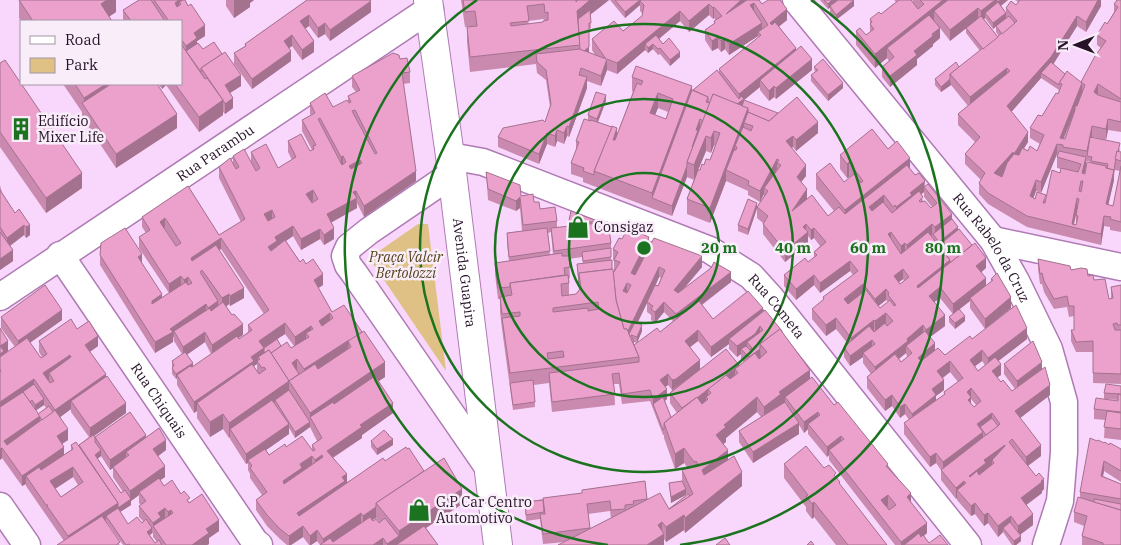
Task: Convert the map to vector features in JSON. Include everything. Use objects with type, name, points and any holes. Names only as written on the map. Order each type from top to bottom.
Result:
[{"type":"main road","name":"Avenida Guapira","points":[[429,4],[498,545]]},
{"type":"street","name":"Rua Rabelo da Cruz","points":[[796,0],[993,240],[1016,281],[1049,349],[1064,402],[1064,452],[1060,501],[1046,545]]},
{"type":"street","name":"Rua Parambu","points":[[0,297],[429,4]]},
{"type":"street","name":"Rua Cometa","points":[[450,165],[483,162],[710,250],[751,276],[771,298],[968,545]]},
{"type":"street","points":[[450,165],[349,247],[345,256],[348,265],[488,468]]},
{"type":"street","points":[[993,240],[1121,267]]},
{"type":"street","name":"Rua Chiquais","points":[[60,255],[255,544]]},
{"type":"street","points":[[0,506],[27,545]]},
{"type":"green space","name":"Praça Valcir Bertolozzi","points":[[418,224],[428,224],[446,371],[369,258]]},
{"type":"building","points":[[19,0],[107,0],[101,4],[111,20],[32,20]]},
{"type":"building","points":[[139,0],[151,0],[164,20],[130,20],[123,10]]},
{"type":"building","points":[[154,0],[179,0],[175,3],[177,7],[181,4],[179,2],[185,0],[188,6],[191,4],[205,25],[194,33],[197,38],[186,46],[182,40],[182,20],[168,20]]},
{"type":"building","points":[[307,0],[371,1],[330,30],[325,23],[318,28],[309,15],[300,21],[314,41],[302,50],[292,35],[284,41],[291,51],[252,79],[234,53]]},
{"type":"building","points":[[463,0],[576,0],[576,2],[578,0],[590,0],[577,11],[580,45],[470,57],[467,27],[477,26],[475,11],[465,12]],"holes":[[[544,4],[545,13],[548,12],[548,20],[543,22],[511,26],[510,23],[529,21],[527,6]]]},
{"type":"building","points":[[615,0],[640,0],[625,12]]},
{"type":"building","points":[[641,0],[741,0],[726,14],[747,0],[759,0],[762,4],[768,0],[780,0],[787,9],[770,23],[772,25],[775,22],[796,48],[739,94],[719,69],[761,35],[758,32],[768,25],[754,3],[750,5],[762,23],[729,44],[725,38],[721,41],[718,37],[712,41],[705,30],[722,16],[714,7],[709,4],[689,21],[680,11],[617,63],[607,59],[601,76],[581,68],[579,75],[587,77],[569,127],[567,126],[564,133],[557,130],[555,136],[547,133],[539,154],[498,137],[503,128],[543,120],[545,122],[551,104],[546,70],[537,62],[536,54],[580,49],[606,59],[592,39],[614,21],[623,31],[642,16],[644,5]]},
{"type":"building","points":[[824,0],[832,0],[828,4]]},
{"type":"building","points":[[838,0],[854,0],[836,15],[830,6]]},
{"type":"building","points":[[899,0],[911,0],[918,9],[924,4],[920,0],[943,0],[875,54],[856,31],[860,28],[866,35],[874,29],[870,24],[872,22],[870,19],[879,12],[881,14]]},
{"type":"building","points":[[948,0],[995,0],[981,11],[978,8],[950,30],[934,11]]},
{"type":"building","points":[[1020,0],[1098,0],[1086,22],[1077,16],[1051,57],[1007,106],[1028,132],[1014,154],[1019,155],[1022,148],[1028,151],[1030,146],[1037,151],[1044,135],[1030,128],[1038,115],[1042,116],[1056,93],[1058,94],[1062,84],[1059,83],[1067,71],[1082,83],[1060,138],[1065,139],[1075,106],[1077,106],[1085,85],[1081,82],[1095,56],[1106,41],[1097,35],[1118,7],[1114,4],[1117,0],[1121,0],[1121,99],[1098,84],[1094,92],[1121,102],[1121,122],[1108,119],[1106,129],[1092,126],[1087,151],[1063,147],[1063,145],[1057,144],[1041,182],[1036,180],[1030,196],[1035,199],[1037,192],[1046,195],[1043,203],[1045,203],[1052,170],[1060,173],[1061,168],[1078,172],[1081,164],[1057,157],[1059,151],[1086,157],[1082,173],[1085,174],[1087,162],[1106,166],[1106,168],[1114,170],[1106,204],[1113,206],[1121,166],[1121,222],[1104,216],[1101,234],[1027,216],[988,193],[979,183],[985,173],[965,154],[980,137],[958,114],[1010,71],[1007,68],[970,97],[950,74],[1017,21],[1006,8],[1011,1],[1016,5]],"holes":[[[1013,152],[1014,154],[1007,163],[1002,177],[994,173]],[[1081,181],[1083,181],[1081,192],[1079,191]],[[1077,198],[1079,199],[1076,225],[1072,224]]]},
{"type":"building","points":[[998,2],[1006,13],[993,23],[985,13]]},
{"type":"building","points":[[590,10],[589,47],[584,51],[580,49],[578,19]]},
{"type":"building","points":[[929,15],[940,28],[914,51],[917,55],[890,76],[882,67],[894,57],[887,48]]},
{"type":"building","points":[[981,16],[998,37],[983,49],[966,28]]},
{"type":"building","points":[[1009,16],[1015,23],[1002,34],[996,26]]},
{"type":"building","points":[[656,35],[663,44],[669,38],[680,52],[670,60],[660,48],[658,49],[653,44],[648,48],[645,44]]},
{"type":"building","points":[[214,42],[222,54],[201,68],[201,72],[186,51],[198,43],[203,49]]},
{"type":"building","points":[[182,45],[205,79],[207,78],[223,100],[199,117],[176,85],[182,85]]},
{"type":"building","points":[[801,46],[812,59],[776,88],[774,86],[769,91],[760,80]]},
{"type":"building","points":[[225,52],[241,75],[225,85],[233,98],[225,104],[201,68]]},
{"type":"building","points":[[393,53],[399,55],[400,59],[407,58],[410,72],[402,73],[416,171],[364,206],[356,191],[353,192],[357,198],[327,214],[334,228],[324,235],[320,229],[301,239],[293,226],[275,237],[277,241],[268,247],[271,251],[285,240],[300,262],[303,259],[306,264],[313,259],[323,274],[314,280],[332,312],[344,305],[362,332],[304,369],[297,359],[292,363],[299,374],[289,381],[271,353],[287,342],[291,348],[309,337],[306,333],[313,329],[311,326],[295,337],[285,323],[259,341],[264,348],[251,357],[254,361],[194,402],[177,375],[237,336],[239,339],[252,330],[248,325],[269,310],[221,238],[191,258],[192,261],[216,245],[244,288],[222,298],[202,270],[200,272],[218,301],[208,308],[206,304],[170,329],[173,332],[155,342],[100,255],[101,243],[125,228],[142,254],[138,257],[162,294],[152,301],[152,304],[186,282],[188,285],[192,283],[188,277],[184,280],[181,276],[169,284],[139,237],[150,230],[142,217],[188,186],[219,235],[245,219],[219,167],[230,158],[236,169],[239,167],[233,156],[244,149],[256,171],[260,168],[251,152],[266,144],[278,168],[296,157],[288,141],[301,134],[310,151],[314,149],[313,146],[316,145],[302,120],[315,113],[310,103],[325,93],[333,107],[347,100],[349,103],[351,102],[348,96],[360,90],[352,76]],"holes":[[[355,110],[377,153],[375,154],[352,111]],[[320,118],[341,157],[343,156],[346,162],[342,165],[318,119]],[[360,160],[362,163],[351,169],[349,166]],[[313,190],[318,199],[312,203],[306,194]],[[272,210],[275,217],[268,221],[264,214]],[[165,218],[181,243],[176,246],[160,222]],[[330,313],[333,318],[322,326],[319,321]]]},
{"type":"building","points":[[823,59],[843,83],[828,95],[811,75],[818,70],[814,67]]},
{"type":"building","name":"Edifício Mixer Life","points":[[5,60],[20,82],[20,85],[22,85],[82,173],[46,198],[0,132],[0,63]]},
{"type":"building","points":[[956,62],[959,67],[950,74],[950,79],[941,87],[935,79]]},
{"type":"building","points":[[1051,62],[1065,74],[1059,85],[1041,73]]},
{"type":"building","points":[[636,66],[692,86],[652,193],[594,171],[612,126],[617,128],[613,140],[615,140],[637,83],[641,85],[643,81],[632,77]],"holes":[[[658,93],[673,99],[666,119],[650,113]]]},
{"type":"building","points":[[717,70],[739,99],[741,96],[744,99],[737,104],[713,94],[710,102],[708,102],[708,97],[693,90]]},
{"type":"building","points":[[76,85],[104,85],[84,98]]},
{"type":"building","points":[[109,85],[158,85],[177,114],[116,154],[82,103]]},
{"type":"building","points":[[692,90],[708,97],[706,102],[710,103],[703,121],[700,119],[687,166],[672,206],[652,198]]},
{"type":"building","points":[[596,92],[606,95],[597,119],[588,115]]},
{"type":"building","points":[[713,94],[748,108],[710,208],[687,199],[698,170],[700,170],[702,164],[704,165],[706,159],[710,160],[720,133],[714,131],[711,138],[706,136],[694,165],[687,162]]},
{"type":"building","points":[[797,97],[818,122],[796,140],[793,136],[786,141],[806,165],[797,177],[807,189],[792,211],[812,195],[828,216],[839,207],[845,214],[907,165],[915,175],[919,173],[925,181],[910,193],[912,195],[896,207],[895,205],[893,207],[884,195],[869,207],[872,211],[883,202],[892,213],[919,191],[923,197],[919,201],[925,201],[931,208],[937,203],[924,187],[928,184],[952,214],[935,227],[932,224],[907,245],[905,243],[901,246],[891,232],[888,234],[901,254],[928,232],[950,260],[917,286],[918,288],[975,243],[986,258],[976,266],[986,278],[953,304],[940,287],[929,296],[945,315],[926,330],[923,325],[907,339],[908,341],[875,367],[863,353],[875,344],[872,340],[850,356],[844,347],[869,326],[874,332],[885,323],[887,326],[893,321],[886,313],[851,338],[836,318],[826,325],[812,309],[824,299],[823,297],[858,271],[850,261],[820,283],[814,275],[796,289],[784,275],[805,258],[808,262],[817,255],[814,252],[826,242],[814,228],[811,230],[806,224],[803,227],[808,232],[785,251],[763,224],[768,216],[757,207],[768,191],[764,188],[781,165],[777,163],[779,160],[777,159],[760,191],[748,185],[749,181],[726,170],[734,150],[736,150],[737,147],[735,146],[743,127],[751,131],[753,126],[744,123],[748,112],[769,121]],"holes":[[[903,269],[909,277],[900,284],[894,276]],[[863,284],[875,299],[886,289],[896,305],[894,306],[890,300],[880,308],[866,290],[848,304],[844,299]]]},
{"type":"building","points":[[744,100],[778,113],[769,121],[748,112],[748,108],[742,106]]},
{"type":"building","points":[[584,119],[612,127],[594,175],[583,171],[584,168],[571,163],[579,142],[576,141]]},
{"type":"building","points":[[872,129],[888,149],[897,141],[910,158],[845,210],[816,174],[830,163],[844,182],[854,174],[861,183],[863,181],[849,162],[847,164],[840,155]]},
{"type":"building","points":[[1090,137],[1120,143],[1114,170],[1107,168],[1108,164],[1091,161],[1092,157],[1087,156]]},
{"type":"building","points":[[1117,151],[1121,152],[1121,161],[1115,159]]},
{"type":"building","points":[[486,172],[520,185],[521,196],[533,194],[534,202],[539,202],[540,209],[555,207],[557,221],[523,225],[520,197],[516,201],[488,189]]},
{"type":"building","points":[[0,190],[15,213],[19,209],[30,225],[26,227],[24,225],[7,238],[0,227]]},
{"type":"building","points":[[748,199],[757,203],[748,229],[738,225]]},
{"type":"building","points":[[571,211],[597,221],[568,225]]},
{"type":"building","points":[[952,219],[958,227],[939,242],[933,234]]},
{"type":"building","points":[[608,222],[611,243],[554,251],[551,228]]},
{"type":"building","points":[[547,228],[550,251],[509,257],[507,233]]},
{"type":"building","points":[[628,228],[649,237],[631,273],[635,275],[654,238],[702,256],[674,290],[678,293],[711,268],[714,262],[731,272],[676,314],[664,302],[655,312],[651,309],[653,306],[647,302],[655,285],[658,286],[665,270],[659,267],[628,331],[624,329],[616,300],[613,272],[620,262],[614,260],[618,252],[613,249],[619,238],[622,239]],"holes":[[[627,283],[631,285],[627,293],[623,291]]]},
{"type":"building","points":[[959,229],[972,245],[951,262],[939,245]]},
{"type":"building","points":[[0,232],[13,250],[0,259]]},
{"type":"building","points":[[611,248],[611,257],[583,261],[582,252]]},
{"type":"building","points":[[562,253],[562,256],[569,256],[570,267],[564,268],[565,275],[510,283],[510,287],[498,288],[495,263]]},
{"type":"building","points":[[1038,259],[1070,266],[1071,270],[1087,269],[1088,276],[1093,275],[1094,280],[1105,279],[1109,299],[1113,298],[1111,287],[1121,285],[1121,325],[1113,324],[1115,330],[1121,330],[1121,374],[1093,373],[1093,341],[1076,342],[1071,330],[1074,330],[1074,306],[1069,306],[1067,296],[1054,299],[1044,281],[1042,273],[1040,274]]},
{"type":"building","points":[[612,260],[612,269],[579,273],[579,283],[577,264]]},
{"type":"building","points":[[613,269],[616,300],[624,329],[627,329],[639,357],[510,373],[502,318],[520,316],[520,312],[502,314],[500,297],[512,295],[510,283],[568,275],[569,283],[561,284],[562,296],[576,294],[581,288],[579,273]],"holes":[[[598,302],[599,309],[588,311],[588,308],[553,312],[553,308]],[[563,351],[564,357],[548,359],[547,353]]]},
{"type":"building","points":[[997,273],[1011,297],[985,319],[970,298],[993,280],[991,279]]},
{"type":"building","points":[[45,285],[62,310],[18,341],[1,317]]},
{"type":"building","points":[[748,291],[763,308],[711,347],[698,330],[685,341],[700,360],[676,379],[672,380],[668,374],[660,380],[667,389],[653,399],[650,390],[622,394],[619,373],[612,374],[615,394],[552,402],[549,373],[639,362],[634,345],[657,328],[660,332],[699,301],[713,319]]},
{"type":"building","points":[[223,302],[232,315],[234,314],[243,324],[212,345],[205,332],[183,347],[174,331],[210,308],[211,311]]},
{"type":"building","points":[[1016,305],[1027,328],[988,358],[982,350],[970,360],[978,371],[995,357],[1001,364],[992,371],[1012,391],[1045,367],[1050,385],[1015,411],[1041,445],[1026,457],[1012,439],[1009,442],[1036,476],[1039,473],[1044,479],[1021,498],[1033,514],[1018,526],[1011,516],[998,526],[988,513],[984,515],[975,503],[971,506],[957,490],[966,483],[964,481],[956,488],[941,470],[1000,424],[992,413],[977,424],[983,432],[943,462],[936,453],[930,457],[904,423],[945,394],[944,392],[963,378],[950,361],[937,371],[944,380],[932,389],[936,395],[912,414],[905,404],[900,407],[892,395],[885,400],[867,377],[895,354],[901,362],[912,353],[906,346],[925,331],[935,343],[918,358],[921,361],[938,348],[945,355],[970,336],[972,339]],"holes":[[[971,388],[981,401],[974,407],[968,400],[971,397],[967,392]],[[1005,445],[992,460],[994,463],[979,475],[977,471],[969,476],[986,463],[984,460]]]},
{"type":"building","points":[[959,309],[965,316],[955,323],[949,317]]},
{"type":"building","points":[[765,310],[782,331],[782,332],[780,329],[760,344],[760,349],[749,357],[741,349],[746,346],[750,350],[752,348],[747,342],[763,330],[760,326],[755,334],[737,346],[729,339]]},
{"type":"building","points":[[71,319],[77,329],[89,321],[98,336],[85,345],[106,374],[55,410],[34,379],[0,402],[0,357],[27,338],[41,358],[47,354],[39,341]],"holes":[[[70,355],[71,357],[49,373],[54,381],[50,383],[43,373]]]},
{"type":"building","points":[[635,322],[642,325],[637,337],[631,335],[633,343],[629,334]]},
{"type":"building","points":[[0,328],[8,341],[0,346]]},
{"type":"building","points":[[780,329],[810,370],[779,392],[781,394],[764,407],[757,397],[724,425],[726,427],[716,435],[728,450],[702,470],[704,475],[734,456],[742,472],[685,518],[684,515],[666,527],[662,522],[658,525],[664,534],[647,545],[558,545],[660,493],[669,509],[693,494],[682,470],[698,464],[696,461],[694,462],[684,448],[675,454],[664,423],[697,397],[702,404],[711,393],[708,389],[726,375],[730,379],[738,373],[735,369],[755,353],[759,359],[767,352],[760,344]]},
{"type":"building","points":[[364,331],[385,362],[310,413],[289,381],[315,364],[318,369],[351,347],[348,341]]},
{"type":"building","points":[[277,339],[281,346],[271,353],[269,350],[264,353],[264,348]]},
{"type":"building","points":[[1033,341],[1042,362],[1017,381],[1004,364]]},
{"type":"building","points":[[0,346],[4,351],[0,354]]},
{"type":"building","points":[[726,349],[739,365],[682,408],[670,393]]},
{"type":"building","points":[[269,350],[289,381],[229,423],[223,414],[210,422],[197,403],[252,364],[259,374],[266,369],[262,368],[257,361],[260,359],[258,357]]},
{"type":"building","points":[[185,352],[193,363],[176,374],[172,368],[174,366],[172,361]]},
{"type":"building","points":[[107,376],[126,403],[90,428],[71,401]]},
{"type":"building","points":[[375,376],[393,403],[360,425],[362,427],[327,451],[347,474],[342,477],[345,481],[297,513],[299,516],[383,458],[385,461],[406,447],[407,449],[409,448],[424,471],[376,503],[376,507],[363,516],[361,513],[323,539],[317,530],[310,536],[303,526],[289,536],[267,515],[256,500],[267,492],[250,468],[252,466],[248,460],[265,449],[269,455],[285,444],[286,447],[302,436],[313,451],[315,450],[312,445],[322,438],[310,417],[333,402],[334,404]],"holes":[[[322,455],[323,457],[284,484],[283,481],[302,468],[300,464],[312,456],[315,460]]]},
{"type":"building","points":[[812,377],[834,405],[838,402],[888,464],[886,466],[911,493],[907,497],[927,523],[901,542],[829,450],[844,439],[841,436],[827,447],[808,424],[820,415],[818,412],[804,422],[785,397]],"holes":[[[888,495],[896,505],[889,510],[881,500]]]},
{"type":"building","points":[[533,380],[535,402],[513,405],[510,383]]},
{"type":"building","points":[[34,384],[44,399],[35,405],[32,400],[30,402],[23,392],[20,394]]},
{"type":"building","points":[[1106,384],[1121,386],[1121,394],[1104,393]]},
{"type":"building","points":[[289,390],[310,422],[295,432],[275,400]]},
{"type":"building","points":[[23,392],[40,416],[4,441],[7,445],[55,410],[68,429],[57,436],[64,447],[22,476],[2,448],[0,449],[0,407]]},
{"type":"building","points":[[1118,394],[1121,395],[1121,412],[1094,409],[1096,398],[1118,401]]},
{"type":"building","points":[[663,397],[671,417],[664,423],[663,430],[653,404]]},
{"type":"building","points":[[272,400],[289,424],[246,454],[230,429]]},
{"type":"building","points":[[785,402],[799,423],[753,452],[739,431]]},
{"type":"building","points":[[49,406],[53,412],[42,420],[38,414]]},
{"type":"building","points":[[1107,411],[1121,413],[1121,429],[1104,427]]},
{"type":"building","points":[[130,412],[146,435],[110,460],[95,437]]},
{"type":"building","points":[[992,418],[998,426],[986,435],[980,427]]},
{"type":"building","points":[[159,428],[166,440],[153,449],[165,466],[130,491],[113,467],[129,455],[126,452]]},
{"type":"building","points":[[384,430],[393,439],[377,449],[371,441]]},
{"type":"building","points":[[93,435],[95,442],[101,450],[95,455],[121,493],[125,490],[131,499],[118,508],[118,503],[79,445]]},
{"type":"building","points":[[1090,438],[1109,445],[1110,443],[1121,449],[1121,471],[1104,461],[1101,476],[1121,484],[1121,499],[1080,492]]},
{"type":"building","points":[[76,442],[118,503],[68,536],[26,476],[39,467],[41,470],[73,449],[71,445]],"holes":[[[73,467],[83,482],[61,497],[50,481]]]},
{"type":"building","points":[[806,446],[824,468],[829,465],[836,473],[834,475],[839,483],[887,545],[848,545],[814,502],[812,504],[806,496],[808,495],[784,464]]},
{"type":"building","points":[[444,458],[462,489],[399,531],[376,503]]},
{"type":"building","points":[[159,478],[164,486],[172,480],[181,494],[184,491],[190,498],[187,500],[189,503],[202,494],[219,520],[206,529],[209,533],[192,545],[166,545],[153,526],[173,513],[171,510],[168,512],[165,508],[158,513],[161,517],[153,523],[139,506],[146,501],[139,492]]},
{"type":"building","points":[[645,481],[647,499],[633,501],[634,504],[625,505],[625,509],[611,510],[610,501],[587,504],[590,528],[543,534],[540,514],[545,514],[543,498]]},
{"type":"building","points":[[682,481],[686,489],[671,497],[669,483]]},
{"type":"building","points":[[688,494],[690,496],[669,509]]},
{"type":"building","points":[[1078,497],[1121,510],[1121,545],[1103,545],[1103,543],[1082,536],[1087,516],[1074,512]]},
{"type":"building","points":[[1094,499],[1121,504],[1121,510],[1094,502]]},
{"type":"building","points":[[543,500],[544,512],[526,515],[525,502]]},
{"type":"building","points":[[118,508],[128,524],[137,517],[142,523],[146,519],[152,528],[147,532],[155,543],[159,540],[162,545],[126,545],[106,516]]},
{"type":"building","points":[[102,516],[120,542],[116,545],[57,545]]},
{"type":"building","points":[[370,517],[373,521],[376,519],[379,523],[385,518],[399,536],[387,544],[383,538],[373,545],[320,545],[330,538],[333,542]]},
{"type":"building","points":[[1010,522],[1021,536],[1014,541],[1003,528]]},
{"type":"building","points":[[424,526],[438,545],[396,545]]},
{"type":"building","points":[[919,533],[929,543],[940,535],[948,545],[904,545]]},
{"type":"building","points":[[725,538],[730,545],[716,545]]},
{"type":"place","name":"Edifício Mixer Life","points":[[21,129]]},
{"type":"place","name":"Consigaz","points":[[578,227]]},
{"type":"place","name":"G.P Car Centro Automotivo","points":[[419,510]]}]
